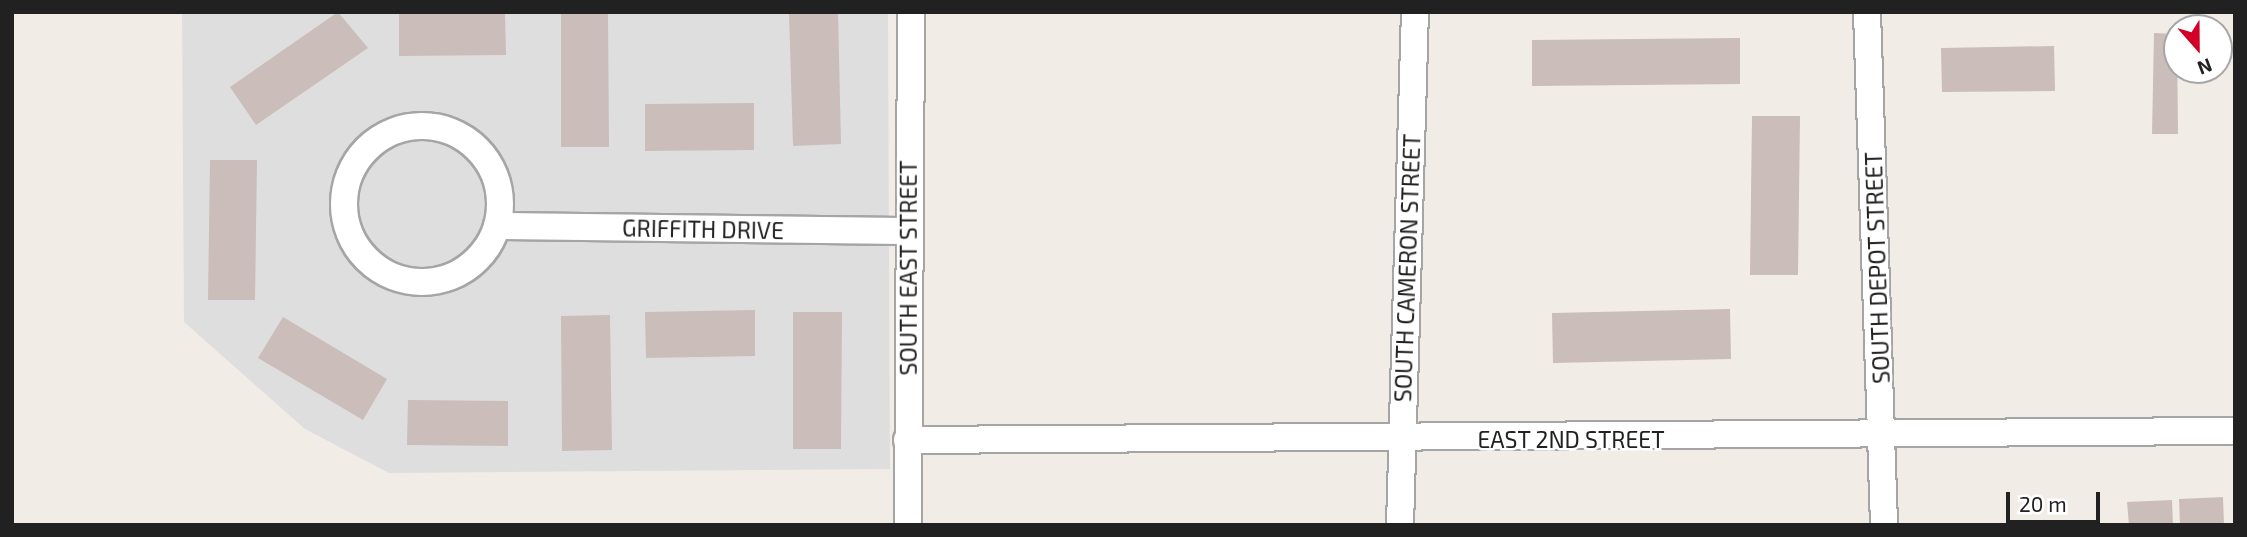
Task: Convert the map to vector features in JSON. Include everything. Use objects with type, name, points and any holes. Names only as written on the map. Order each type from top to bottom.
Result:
[{"type":"street","name":"SOUTH EAST STREET","points":[[908,525],[911,12]]},
{"type":"street","name":"SOUTH CAMERON STREET","points":[[1400,525],[1415,12]]},
{"type":"street","name":"SOUTH DEPOT STREET","points":[[1867,12],[1884,436],[1884,525]]},
{"type":"street","points":[[407,127],[446,131],[480,152],[494,174],[497,226],[486,248],[447,278],[398,279],[358,250],[347,228],[348,177],[382,137],[407,127]]},
{"type":"street","name":"GRIFFITH DRIVE","points":[[497,226],[908,231]]},
{"type":"street","name":"EAST 2ND STREET","points":[[907,440],[1401,440],[2235,431]]},
{"type":"shaded area","points":[[182,12],[888,12],[890,469],[389,473],[305,429],[184,322]]},
{"type":"building","points":[[338,12],[368,48],[256,125],[230,87]]},
{"type":"building","points":[[399,12],[505,12],[506,55],[399,56]]},
{"type":"building","points":[[789,12],[838,12],[841,144],[793,146]]},
{"type":"building","points":[[561,13],[608,13],[609,147],[561,147]]},
{"type":"building","points":[[2154,33],[2163,33],[2163,84],[2178,84],[2178,134],[2152,134]]},
{"type":"building","points":[[1740,38],[1740,84],[1532,86],[1532,40]]},
{"type":"building","points":[[2054,46],[2055,91],[1942,92],[1941,48]]},
{"type":"building","points":[[754,103],[754,150],[645,151],[645,104]]},
{"type":"building","points":[[1752,116],[1800,116],[1798,275],[1750,275]]},
{"type":"building","points":[[210,160],[257,160],[255,300],[208,300]]},
{"type":"building","points":[[1730,309],[1731,359],[1553,363],[1552,313]]},
{"type":"building","points":[[755,310],[755,356],[646,358],[645,312]]},
{"type":"building","points":[[793,312],[842,312],[841,449],[793,449]]},
{"type":"building","points":[[610,315],[612,450],[562,451],[561,316]]},
{"type":"building","points":[[283,317],[387,379],[363,420],[258,358]]},
{"type":"building","points":[[408,400],[508,401],[508,446],[407,445]]},
{"type":"building","points":[[2223,497],[2224,525],[2180,525],[2179,499]]},
{"type":"building","points":[[2172,500],[2173,525],[2129,525],[2127,502]]}]
